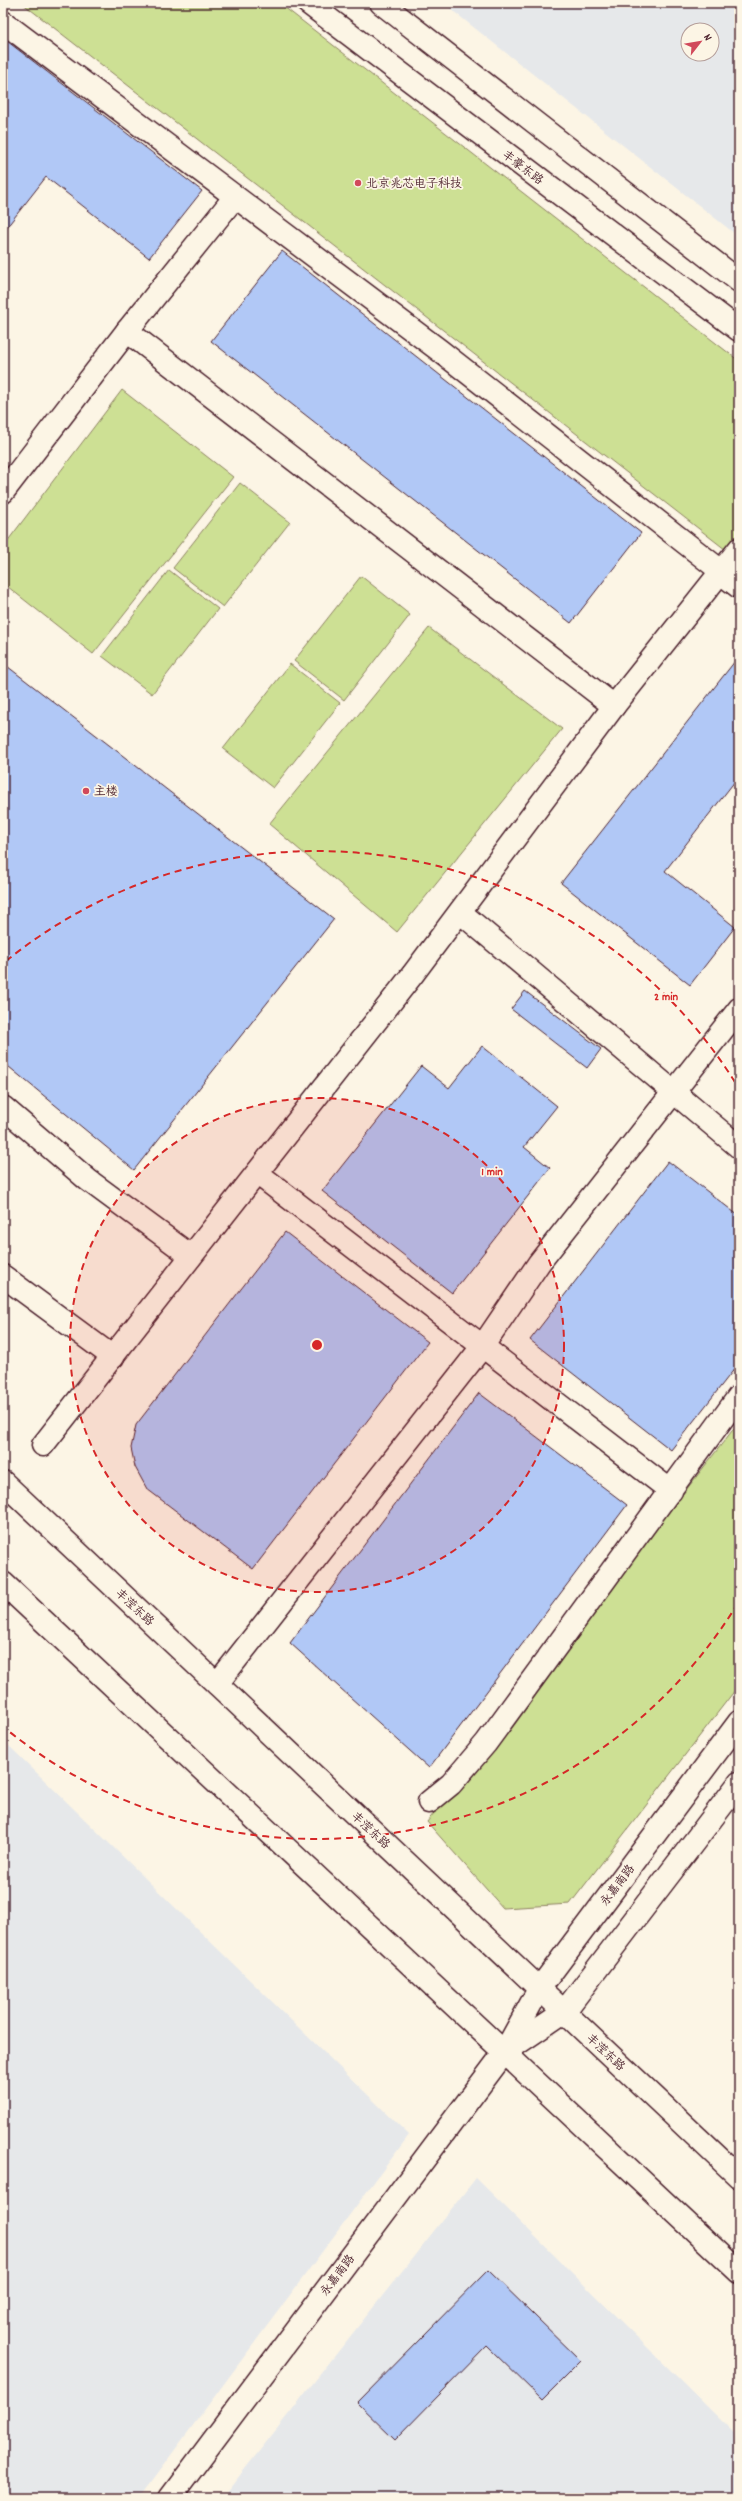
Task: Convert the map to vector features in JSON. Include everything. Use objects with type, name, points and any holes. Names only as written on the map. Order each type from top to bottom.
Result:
[{"type":"street","name":"丰豪东路","points":[[308,3],[739,330]]},
{"type":"street","points":[[381,3],[739,281]]},
{"type":"street","points":[[3,22],[234,198],[439,350],[721,571],[722,574],[739,587]]},
{"type":"street","points":[[3,492],[126,331],[234,198]]},
{"type":"street","points":[[126,331],[614,706]]},
{"type":"street","points":[[43,1445],[460,912],[614,706],[739,549]]},
{"type":"street","points":[[460,912],[739,1147]]},
{"type":"street","points":[[217,1684],[482,1347],[539,1263],[672,1092],[739,1009]]},
{"type":"street","points":[[3,1106],[88,1180],[191,1256]]},
{"type":"street","points":[[257,1173],[670,1491]]},
{"type":"street","points":[[3,1276],[113,1357]]},
{"type":"street","points":[[429,1802],[451,1784],[486,1743],[739,1396]]},
{"type":"street","name":"丰滢东路","points":[[3,1482],[539,1990],[739,2177]]},
{"type":"street","points":[[3,1583],[739,2272]]},
{"type":"street","name":"永嘉南路","points":[[170,2498],[504,2053],[539,1990],[739,1722]]},
{"type":"street","name":"永嘉南路","points":[[504,2053],[564,2012],[739,1783]]},
{"type":"shaded area","points":[[443,3],[739,3],[739,237]]},
{"type":"shaded area","points":[[3,1740],[409,2135],[139,2498],[3,2498]]},
{"type":"shaded area","points":[[476,2178],[739,2438],[739,2498],[222,2498]]},
{"type":"green space","points":[[22,3],[279,3],[739,361],[739,560]]},
{"type":"green space","points":[[122,390],[233,477],[93,654],[3,583],[3,547]]},
{"type":"green space","points":[[240,483],[290,522],[223,607],[173,568]]},
{"type":"green space","points":[[169,570],[218,609],[152,694],[102,656]]},
{"type":"green space","points":[[361,576],[410,615],[344,700],[294,661]]},
{"type":"green space","points":[[429,628],[562,729],[397,932],[269,824]]},
{"type":"green space","points":[[290,664],[340,703],[273,788],[223,749]]},
{"type":"green space","points":[[739,1422],[739,1685],[570,1904],[503,1908],[427,1822]]},
{"type":"building","points":[[3,38],[202,191],[149,258],[46,177],[3,232]]},
{"type":"building","points":[[282,251],[641,533],[571,623],[211,341]]},
{"type":"building","points":[[739,656],[739,776],[665,871],[735,927],[690,985],[561,883]]},
{"type":"building","name":"主楼","points":[[3,663],[334,919],[134,1170],[3,1062]]},
{"type":"building","points":[[525,991],[601,1049],[587,1068],[511,1009]]},
{"type":"building","points":[[482,1046],[557,1106],[524,1147],[550,1168],[452,1293],[322,1191],[421,1066],[449,1088]]},
{"type":"building","points":[[668,1161],[739,1216],[739,1363],[671,1450],[530,1340]]},
{"type":"building","points":[[285,1232],[428,1342],[253,1569],[147,1489],[135,1467],[131,1448],[136,1425]]},
{"type":"building","points":[[479,1393],[627,1505],[429,1768],[290,1643]]},
{"type":"building","points":[[488,2270],[581,2361],[542,2400],[487,2346],[395,2440],[357,2403]]},
{"type":"place","name":"北京兆芯电子科技","points":[[358,183]]},
{"type":"place","name":"主楼","points":[[86,791]]}]
